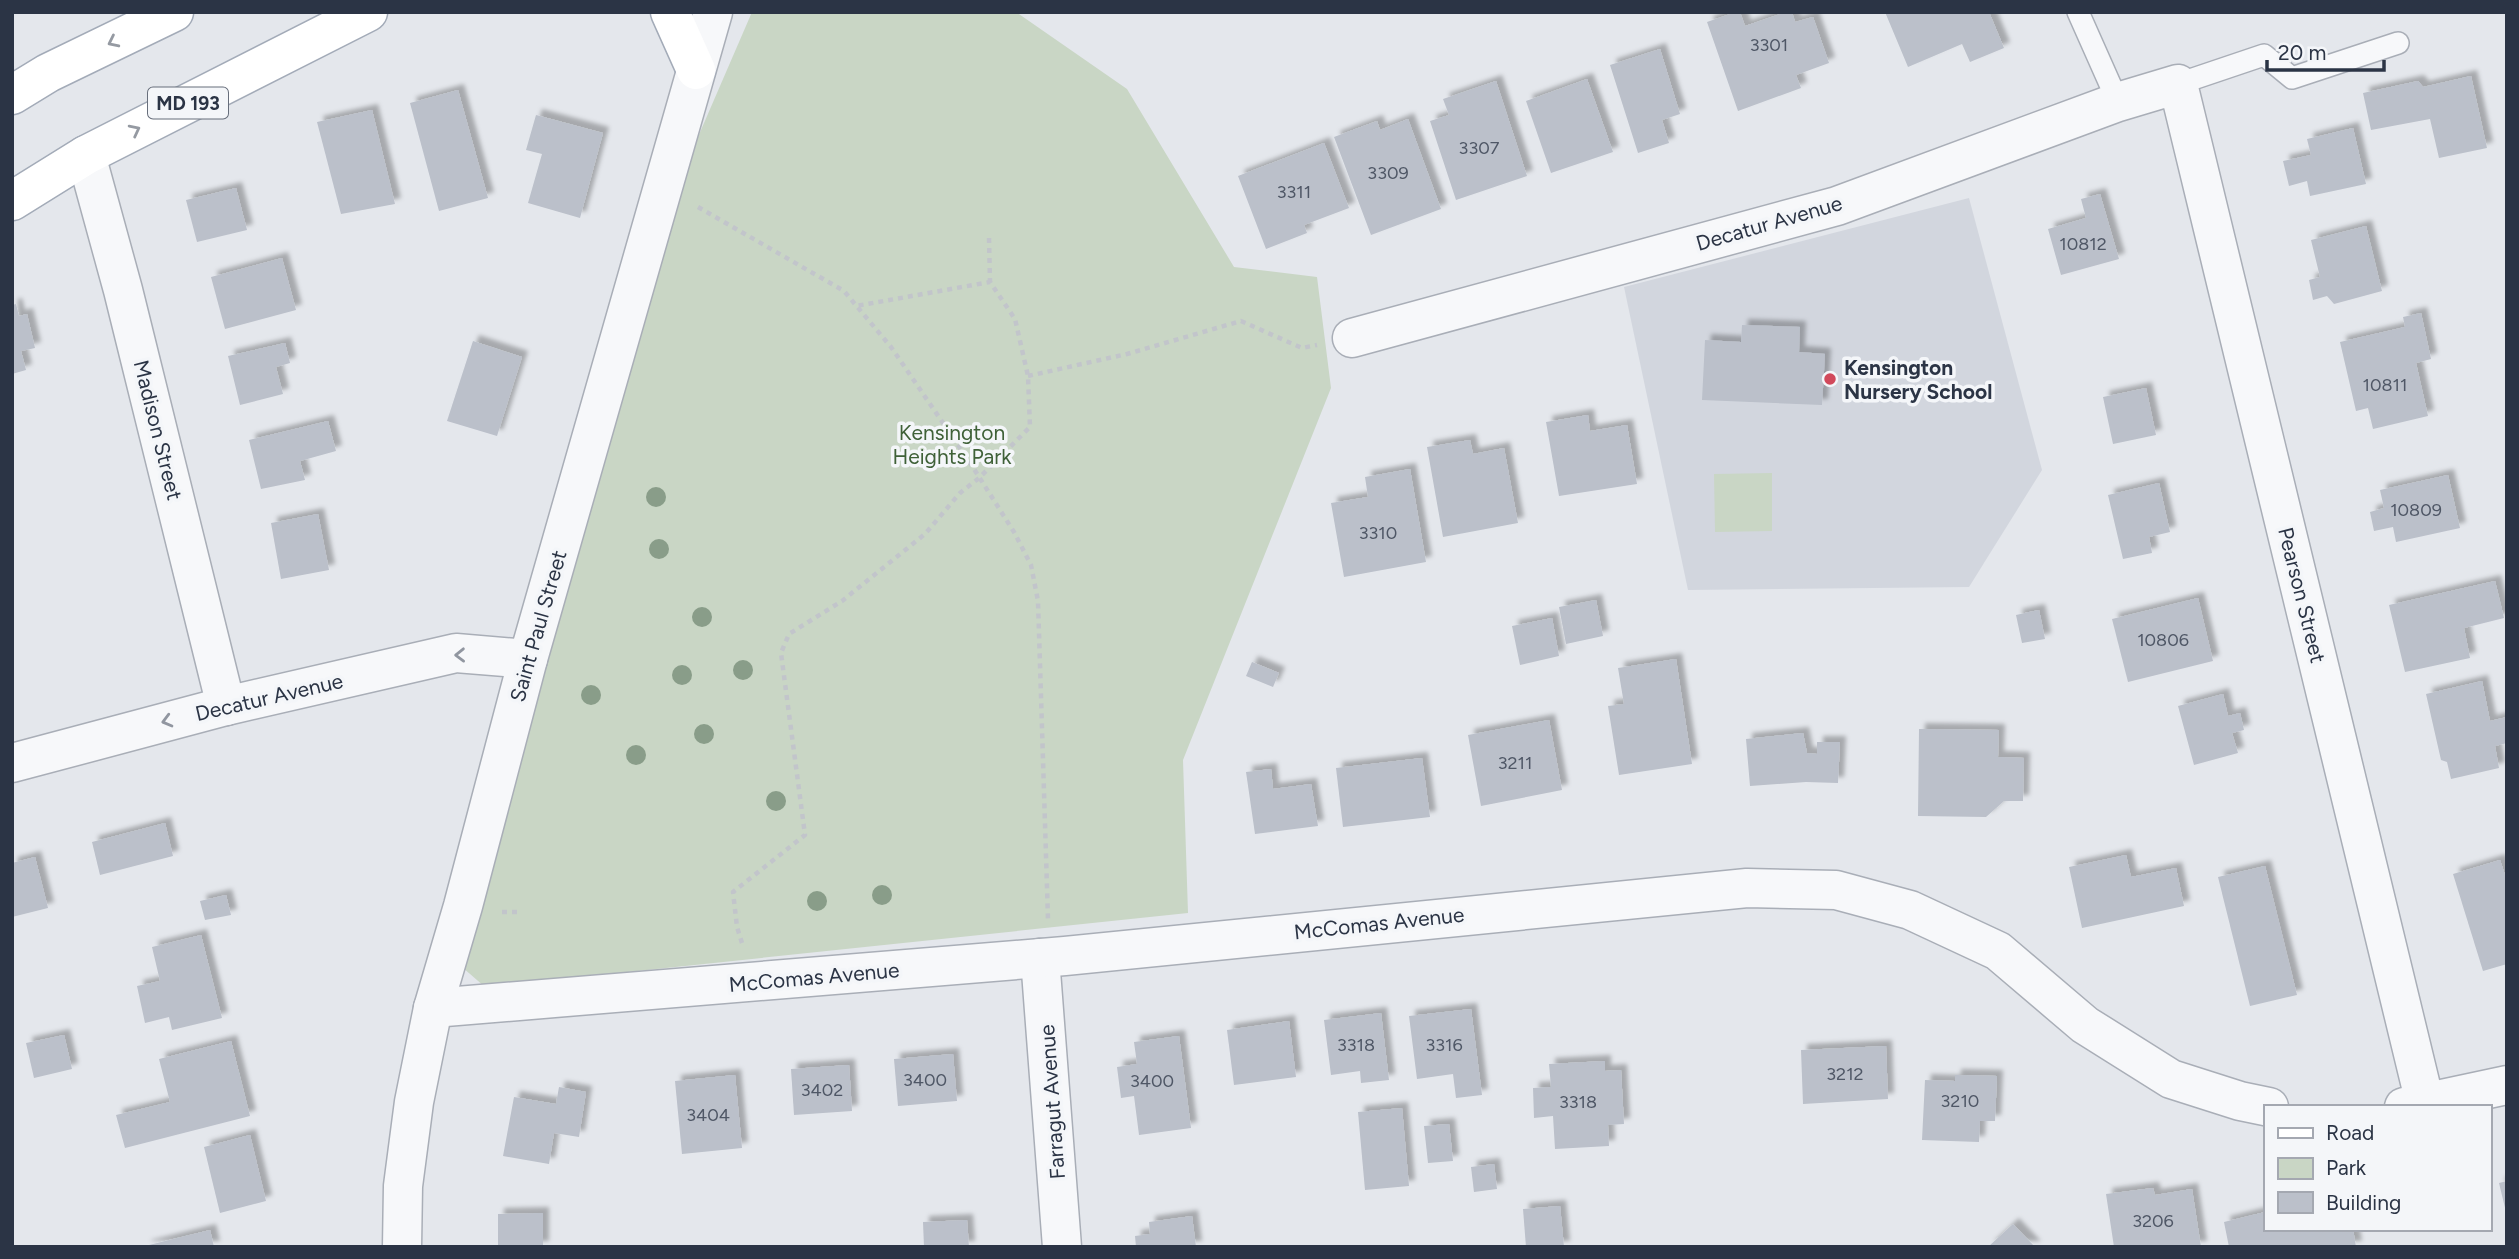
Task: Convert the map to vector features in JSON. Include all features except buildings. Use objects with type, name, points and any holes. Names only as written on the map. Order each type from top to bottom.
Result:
[{"type":"main road","points":[[12,95],[47,73],[174,12]]},
{"type":"main road","name":"MD 193","points":[[12,201],[86,155],[368,12]]},
{"type":"main road","points":[[670,12],[696,70]]},
{"type":"street","name":"Saint Paul Street","points":[[402,1247],[403,1186],[414,1102],[433,1008],[463,906],[528,659],[713,12]]},
{"type":"street","name":"Decatur Avenue","points":[[1352,338],[1837,206],[2118,102],[2178,84]]},
{"type":"street","name":"Pearson Street","points":[[2178,84],[2419,1105]]},
{"type":"street","name":"Madison Street","points":[[86,155],[126,302],[226,706]]},
{"type":"street","name":"Decatur Avenue","points":[[12,763],[226,706],[456,653],[528,659]]},
{"type":"street","name":"McComas Avenue","points":[[433,1008],[754,982],[1044,940],[1747,888],[1836,890],[1910,910],[1998,951],[2085,1025],[2171,1079],[2264,1106]]},
{"type":"street","name":"Farragut Avenue","points":[[1044,940],[1062,1247]]},
{"type":"street","points":[[2423,1105],[2507,1085]]},
{"type":"lane","points":[[2078,12],[2118,102]]},
{"type":"lane","points":[[2178,84],[2264,55],[2292,78],[2398,43]]},
{"type":"path","points":[[663,187],[844,291],[891,347],[967,457],[1014,532],[1031,565],[1038,601],[1044,940]]},
{"type":"path","points":[[754,982],[737,927],[733,892],[805,835],[781,653],[789,634],[842,601],[925,534],[960,493],[979,478],[1030,427],[1028,376],[1015,319],[990,282],[989,238]]},
{"type":"path","points":[[856,306],[990,282]]},
{"type":"path","points":[[1028,376],[1126,354],[1241,321],[1302,348],[1352,338]]},
{"type":"path","points":[[491,912],[522,912]]},
{"type":"shaded area","name":"Kensington Nursery School","points":[[1969,198],[2042,470],[1969,587],[1688,590],[1624,287]]},
{"type":"green space","name":"Kensington Heights Park","points":[[752,12],[1016,12],[1127,89],[1234,267],[1317,277],[1331,388],[1183,760],[1188,913],[485,987],[462,967],[685,167]]},
{"type":"green space","points":[[1772,473],[1772,531],[1715,532],[1714,474]]},
{"type":"place","name":"Kensington Nursery School","points":[[1830,379]]}]
